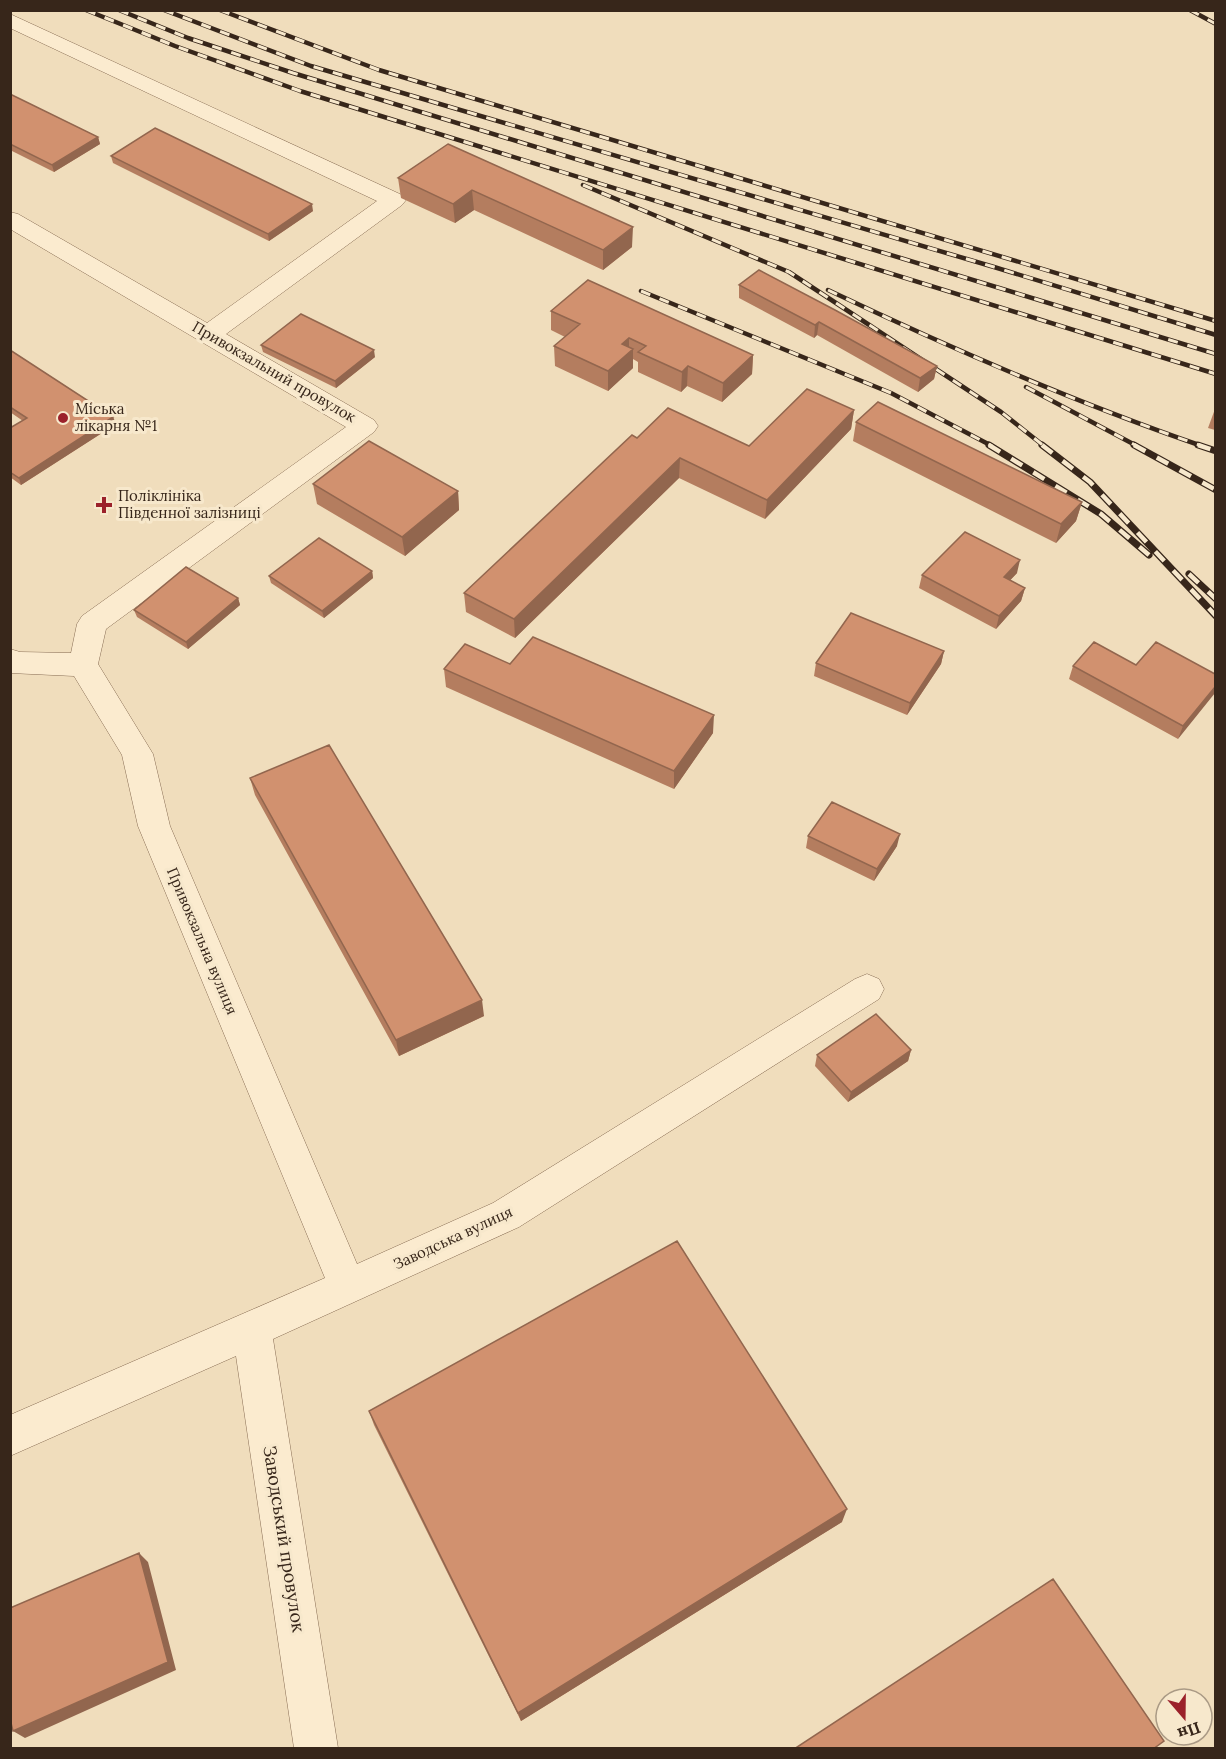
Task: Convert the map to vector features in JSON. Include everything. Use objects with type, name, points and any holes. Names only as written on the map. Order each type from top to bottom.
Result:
[{"type":"street","points":[[10,20],[394,200],[209,334]]},
{"type":"street","name":"Привокзальний провулок","points":[[10,219],[365,426],[92,624],[83,665]]},
{"type":"street","points":[[10,660],[14,663],[83,665]]},
{"type":"street","name":"Привокзальна вулиця","points":[[83,665],[137,754],[154,826],[348,1287]]},
{"type":"street","name":"Заводська вулиця","points":[[10,1436],[506,1215],[867,989]]},
{"type":"street","name":"Заводський провулок","points":[[252,1329],[316,1749]]},
{"type":"building","points":[[10,94],[98,137],[52,165],[10,144]]},
{"type":"building","points":[[155,128],[312,204],[268,234],[111,156]]},
{"type":"building","points":[[448,144],[633,227],[603,250],[472,190],[453,204],[398,178]]},
{"type":"building","points":[[759,270],[937,366],[920,378],[819,322],[815,325],[739,285]]},
{"type":"building","points":[[588,280],[753,355],[723,383],[688,366],[682,372],[638,352],[646,346],[629,338],[622,344],[633,349],[608,371],[554,346],[580,324],[551,311]]},
{"type":"building","points":[[301,314],[374,350],[335,381],[261,345]]},
{"type":"building","name":"Міська лікарня №1","points":[[10,350],[113,417],[19,478],[10,472],[10,428],[27,418],[10,407]]},
{"type":"building","points":[[807,389],[854,410],[767,500],[680,458],[514,619],[464,593],[632,435],[637,438],[668,408],[749,446]]},
{"type":"building","points":[[878,402],[1082,502],[1061,524],[856,422]]},
{"type":"building","points":[[369,441],[458,491],[402,537],[313,484]]},
{"type":"building","points":[[965,532],[1020,560],[1004,577],[1025,588],[999,616],[922,575]]},
{"type":"building","points":[[319,538],[372,571],[322,611],[269,576]]},
{"type":"building","points":[[186,567],[238,598],[186,642],[134,610]]},
{"type":"building","points":[[851,613],[944,651],[910,703],[816,663]]},
{"type":"building","points":[[533,637],[714,715],[674,771],[444,669],[465,644],[510,664]]},
{"type":"building","points":[[1094,642],[1136,665],[1156,642],[1215,674],[1215,687],[1183,726],[1073,666]]},
{"type":"building","points":[[329,745],[482,1000],[396,1040],[250,778]]},
{"type":"building","points":[[832,802],[900,834],[877,869],[808,836]]},
{"type":"building","points":[[876,1014],[911,1050],[851,1092],[817,1055]]},
{"type":"building","points":[[677,1241],[847,1509],[518,1713],[369,1411]]},
{"type":"building","points":[[139,1553],[168,1662],[13,1731],[10,1719],[10,1608]]},
{"type":"building","points":[[1053,1579],[1154,1726],[1156,1747],[1153,1749],[794,1749]]},
{"type":"railway","points":[[86,10],[175,46],[300,91],[1216,374]]},
{"type":"railway","points":[[119,10],[188,38],[293,73],[1216,354]]},
{"type":"railway","points":[[164,10],[311,66],[994,267],[1216,335]]},
{"type":"railway","points":[[220,10],[379,70],[1216,321]]},
{"type":"railway","points":[[1190,10],[1216,24]]},
{"type":"railway","points":[[583,185],[789,272],[1001,412],[1044,446]]},
{"type":"railway","points":[[828,290],[1013,373],[1202,446]]},
{"type":"railway","points":[[641,291],[891,393],[992,446]]},
{"type":"railway","points":[[1026,387],[1137,446]]},
{"type":"railway","points":[[989,445],[1101,514],[1149,555]]},
{"type":"railway","points":[[1042,445],[1090,482],[1216,616]]},
{"type":"railway","points":[[1134,445],[1216,490]]},
{"type":"railway","points":[[1198,445],[1216,451]]},
{"type":"railway","points":[[1189,574],[1216,599]]},
{"type":"place","name":"Міська лікарня №1","points":[[63,418]]},
{"type":"place","name":"Поліклініка Південної залізниці","points":[[104,505]]}]
